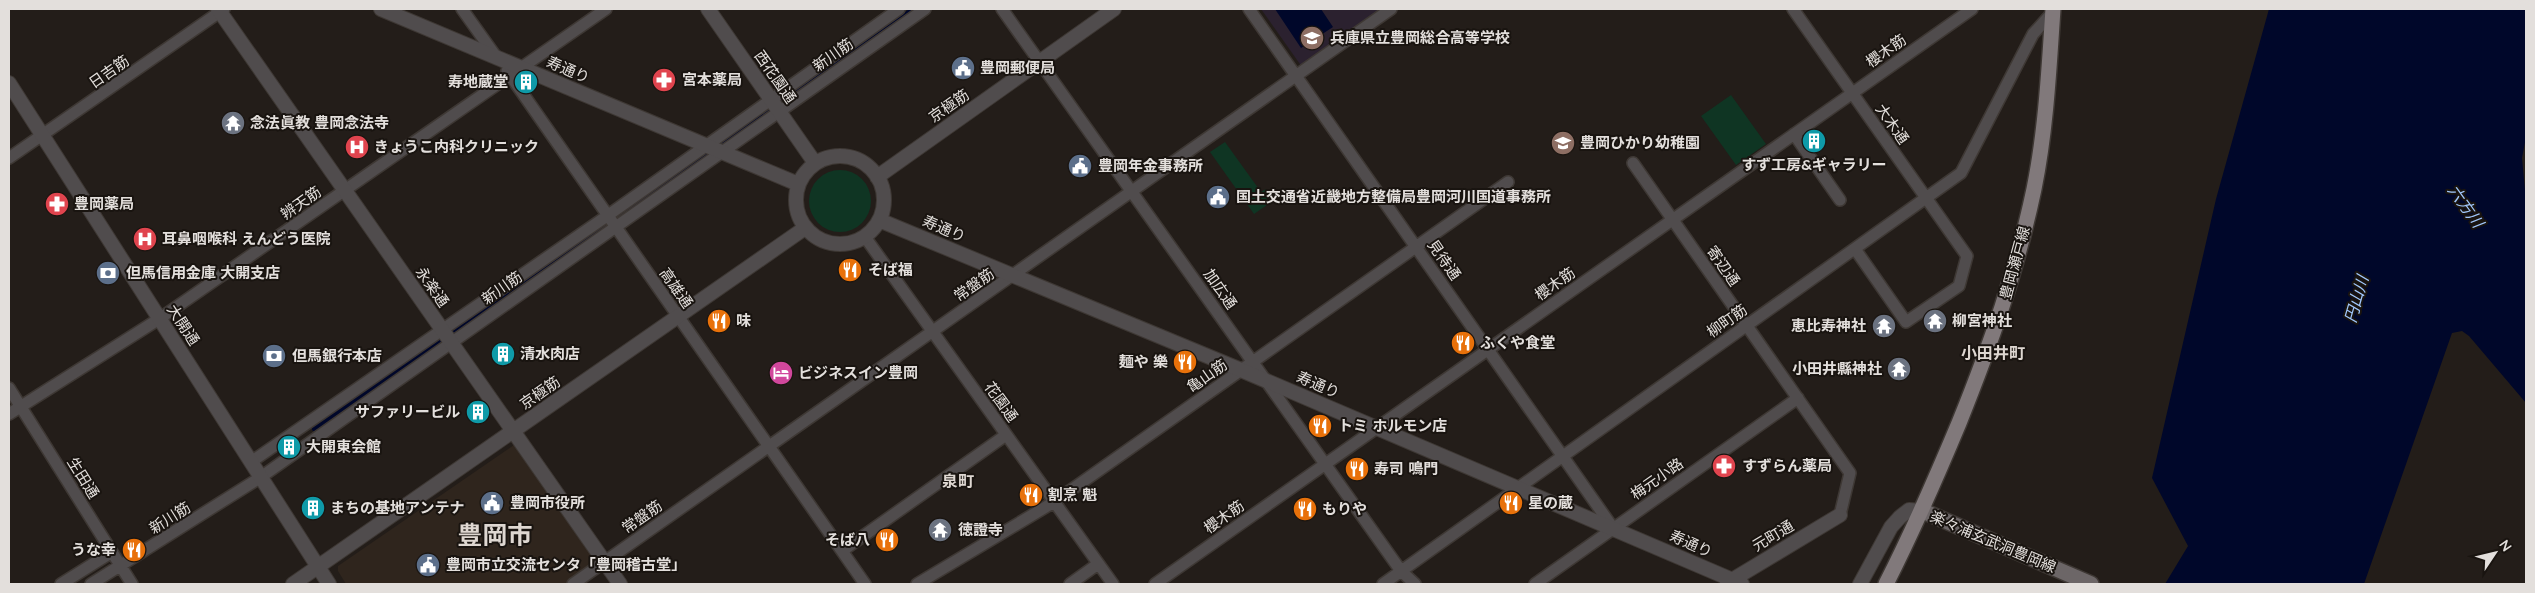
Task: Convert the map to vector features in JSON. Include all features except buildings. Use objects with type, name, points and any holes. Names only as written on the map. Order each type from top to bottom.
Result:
[{"type":"main road","name":"豊岡瀬戸線","points":[[1886,584],[1923,511],[1993,339],[2017,260],[2034,186],[2045,108],[2052,11]]},
{"type":"main road","name":"楽々浦玄武洞豊岡線","points":[[1923,511],[2091,584]]},
{"type":"street","name":"寿通り","points":[[381,9],[798,184]]},
{"type":"street","name":"高雄通","points":[[462,9],[865,584]]},
{"type":"street","name":"辨天筋","points":[[9,414],[159,319],[606,9]]},
{"type":"street","name":"西花園通","points":[[708,9],[815,163]]},
{"type":"street","name":"新川筋","points":[[91,584],[260,477],[606,216],[900,9]]},
{"type":"street","name":"新川筋","points":[[251,462],[614,226],[925,9]]},
{"type":"street","name":"加広通","points":[[1002,9],[1401,571],[1415,584]]},
{"type":"street","name":"京極筋","points":[[877,177],[1114,9]]},
{"type":"street","name":"見待通","points":[[1249,9],[1613,528]]},
{"type":"street","name":"常盤筋","points":[[573,584],[1014,276],[1391,9]]},
{"type":"street","name":"大木通","points":[[1793,9],[1967,256],[1959,286],[1906,322],[1855,249]]},
{"type":"street","name":"櫻木筋","points":[[1155,584],[1972,9]]},
{"type":"street","name":"日吉筋","points":[[9,158],[43,136],[220,10]]},
{"type":"street","name":"永楽通","points":[[220,10],[344,191],[620,584]]},
{"type":"street","name":"柳町筋","points":[[1382,584],[1962,174],[2033,34],[2052,11]]},
{"type":"street","name":"大開通","points":[[9,83],[329,584]]},
{"type":"street","points":[[1794,134],[1840,200]]},
{"type":"street","points":[[831,157],[849,157],[865,164],[877,177],[881,185],[884,203],[879,220],[865,237],[850,243],[834,244],[818,239],[805,228],[796,207],[798,184],[815,163],[831,157]]},
{"type":"street","name":"寄辺通","points":[[1633,163],[1850,473],[1840,515]]},
{"type":"street","name":"亀山筋","points":[[916,584],[1054,502],[1508,182]]},
{"type":"street","name":"寿通り","points":[[879,220],[1241,370],[1613,528],[1731,583]]},
{"type":"street","name":"京極筋","points":[[293,584],[319,568],[805,228]]},
{"type":"street","name":"花園通","points":[[865,237],[1112,584]]},
{"type":"street","name":"生田通","points":[[9,388],[132,584]]},
{"type":"street","name":"梅元小路","points":[[1535,584],[1798,398]]},
{"type":"street","points":[[842,551],[1006,435]]},
{"type":"street","points":[[1860,584],[1900,516],[1909,510],[1923,511]]},
{"type":"street","name":"元町通","points":[[1731,583],[1840,515]]},
{"type":"street","points":[[61,584],[112,552]]},
{"type":"street","points":[[1070,584],[1098,564]]},
{"type":"shaded area","name":"兵庫県立豊岡総合高等学校","points":[[1261,9],[1385,9],[1302,67]]},
{"type":"shaded area","name":"豊岡市役所","points":[[514,445],[596,562],[565,584],[346,584],[338,571],[338,566]]},
{"type":"green space","points":[[1731,95],[1766,144],[1736,165],[1701,116]]},
{"type":"green space","points":[[1225,142],[1261,192],[1266,189],[1274,200],[1254,214],[1210,152]]},
{"type":"green space","points":[[834,170],[846,170],[862,179],[869,189],[871,201],[869,213],[862,223],[846,232],[834,232],[823,227],[814,218],[809,207],[809,195],[814,184],[823,175]]},
{"type":"water","points":[[1275,9],[1321,9],[1333,27],[1301,48]]},
{"type":"water","points":[[2269,9],[2526,9],[2526,137],[2522,158],[2526,201],[2526,403],[2469,336],[2462,331],[2452,333],[2364,584],[2165,584],[2188,546],[2152,478],[2216,199]]},
{"type":"waterway","points":[[778,103],[913,9]]},
{"type":"waterway","points":[[717,147],[772,108]]},
{"type":"waterway","points":[[314,429],[711,151]]},
{"type":"place","name":"兵庫県立豊岡総合高等学校","points":[[1312,38]]},
{"type":"place","name":"豊岡郵便局","points":[[963,68]]},
{"type":"place","name":"宮本薬局","points":[[664,80]]},
{"type":"place","name":"寿地蔵堂","points":[[526,82]]},
{"type":"place","name":"念法眞教 豊岡念法寺","points":[[233,123]]},
{"type":"place","name":"すず工房&ギャラリー","points":[[1814,141]]},
{"type":"place","name":"豊岡ひかり幼稚園","points":[[1563,143]]},
{"type":"place","name":"きょうこ内科クリニック","points":[[357,147]]},
{"type":"place","name":"豊岡年金事務所","points":[[1080,166]]},
{"type":"place","name":"国土交通省近畿地方整備局豊岡河川国道事務所","points":[[1218,197]]},
{"type":"place","name":"豊岡薬局","points":[[57,204]]},
{"type":"place","name":"耳鼻咽喉科 えんどう医院","points":[[145,239]]},
{"type":"place","name":"そば福","points":[[850,270]]},
{"type":"place","name":"但馬信用金庫 大開支店","points":[[108,273]]},
{"type":"place","name":"味","points":[[719,321]]},
{"type":"place","name":"柳宮神社","points":[[1935,321]]},
{"type":"place","name":"恵比寿神社","points":[[1884,326]]},
{"type":"place","name":"ふくや食堂","points":[[1463,343]]},
{"type":"place","name":"清水肉店","points":[[503,354]]},
{"type":"place","name":"但馬銀行本店","points":[[274,356]]},
{"type":"place","name":"麺や 樂","points":[[1185,362]]},
{"type":"place","name":"小田井縣神社","points":[[1899,369]]},
{"type":"place","name":"ビジネスイン豊岡","points":[[781,373]]},
{"type":"place","name":"サファリービル","points":[[478,412]]},
{"type":"place","name":"トミ ホルモン店","points":[[1320,426]]},
{"type":"place","name":"大開東会館","points":[[289,447]]},
{"type":"place","name":"すずらん薬局","points":[[1724,466]]},
{"type":"place","name":"寿司 鳴門","points":[[1357,469]]},
{"type":"place","name":"割烹 魁","points":[[1031,495]]},
{"type":"place","name":"豊岡市役所","points":[[492,503]]},
{"type":"place","name":"星の蔵","points":[[1511,503]]},
{"type":"place","name":"まちの基地アンテナ","points":[[313,508]]},
{"type":"place","name":"もりや","points":[[1305,509]]},
{"type":"place","name":"徳證寺","points":[[940,530]]},
{"type":"place","name":"そば八","points":[[887,540]]},
{"type":"place","name":"うな幸","points":[[134,550]]},
{"type":"place","name":"豊岡市立交流センタ「豊岡稽古堂」","points":[[428,565]]},
{"type":"district","name":"小田井町","points":[[1993,353]]},
{"type":"district","name":"泉町","points":[[958,481]]},
{"type":"district","name":"豊岡市","points":[[495,535]]},
{"type":"water label","name":"六方川","points":[[2466,206]]},
{"type":"water label","name":"円山川","points":[[2356,299]]}]
